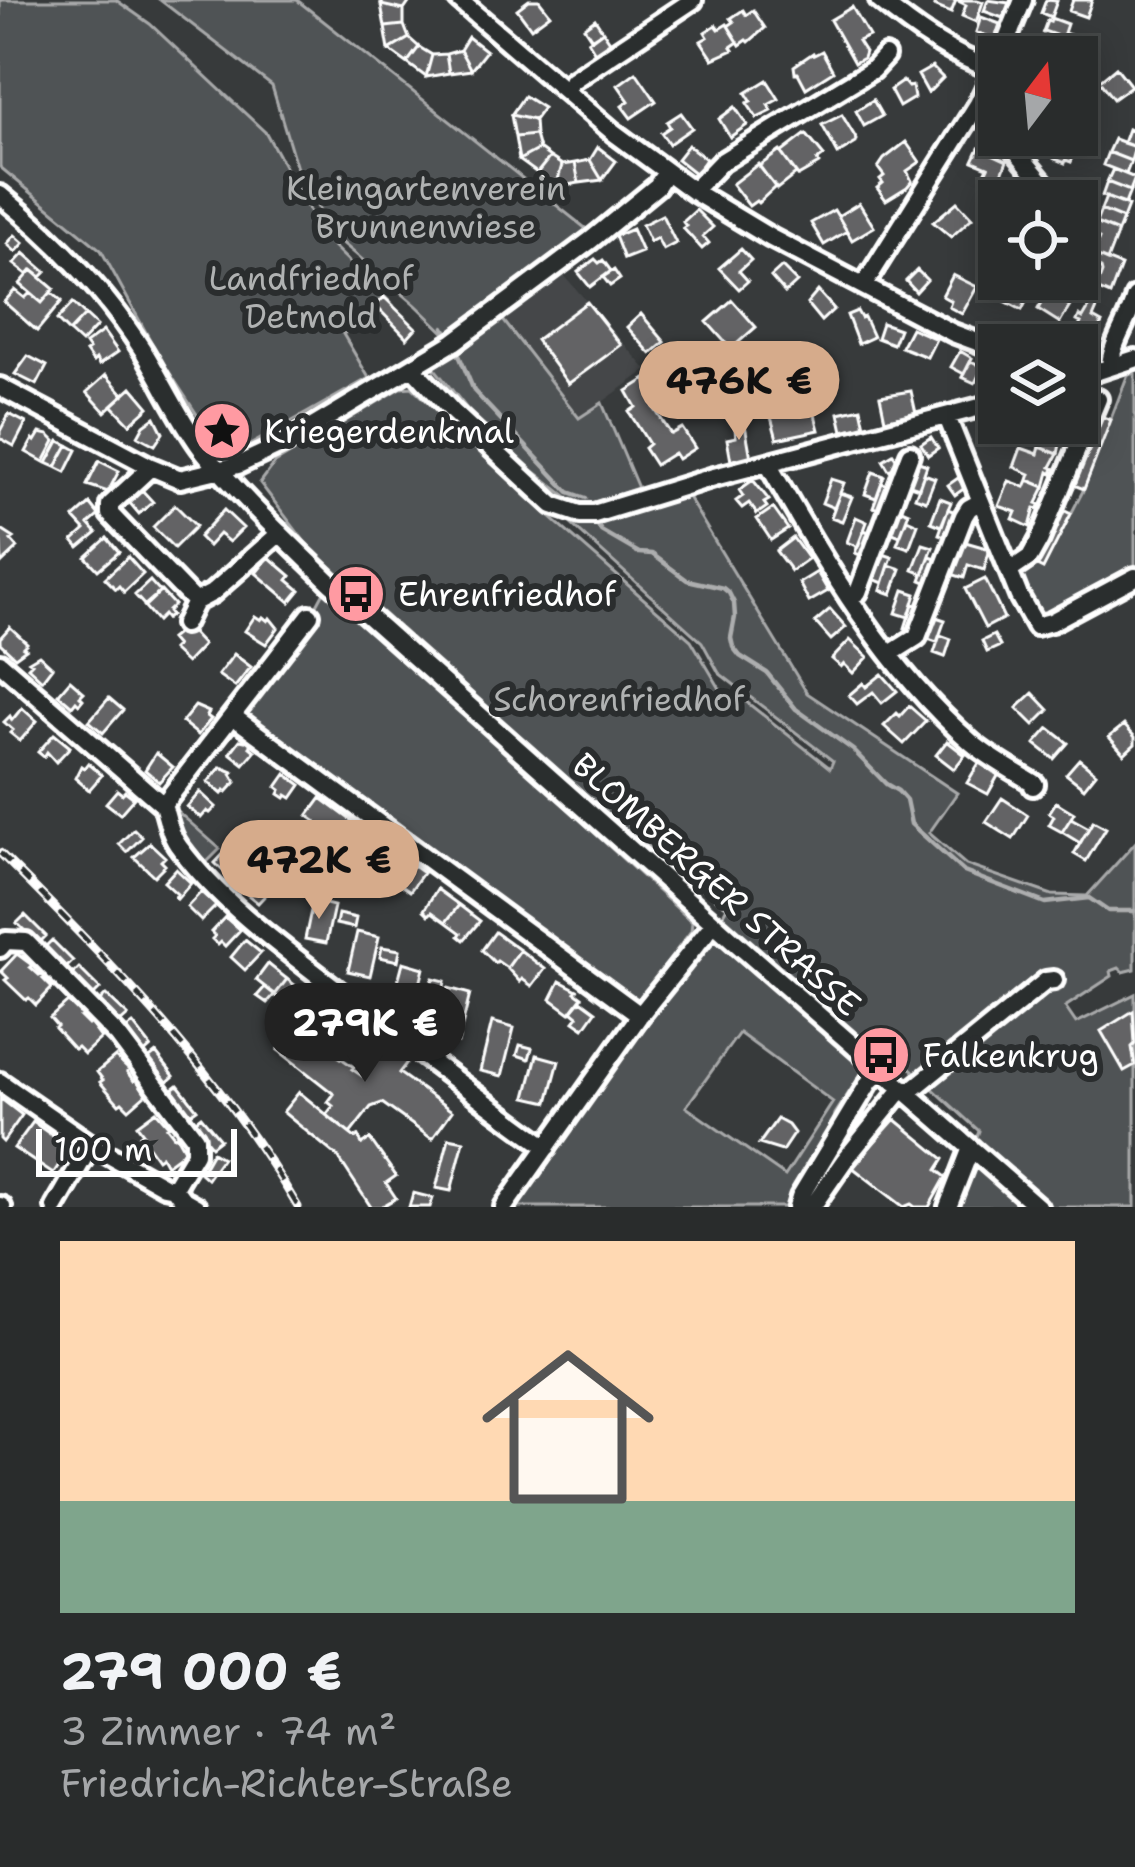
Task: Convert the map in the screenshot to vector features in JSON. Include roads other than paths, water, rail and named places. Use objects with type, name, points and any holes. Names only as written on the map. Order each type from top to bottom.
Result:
[{"type":"street","points":[[459,0],[693,191],[771,238],[978,342]]},
{"type":"street","points":[[564,90],[693,0]]},
{"type":"street","points":[[880,0],[922,33],[978,62]]},
{"type":"street","points":[[1008,36],[1023,0]]},
{"type":"street","points":[[693,191],[721,162],[872,70],[884,56]]},
{"type":"street","points":[[864,285],[978,104]]},
{"type":"street","points":[[1021,156],[1041,180]]},
{"type":"street","points":[[0,387],[180,479],[238,465],[414,369],[591,240],[657,186],[666,172]]},
{"type":"street","name":"BLOMBERGER STRASSE","points":[[0,195],[41,229],[104,295],[219,469],[330,582],[1038,1207]]},
{"type":"street","points":[[1110,367],[1135,296]]},
{"type":"street","points":[[1098,371],[1135,359]]},
{"type":"street","points":[[414,369],[459,423],[553,505],[580,514],[978,408]]},
{"type":"street","points":[[947,417],[1019,596],[1036,626],[1135,577]]},
{"type":"street","points":[[1011,570],[1030,557],[1040,539],[1079,444]]},
{"type":"street","points":[[849,598],[858,592],[910,454]]},
{"type":"street","points":[[768,464],[849,598],[926,698],[975,745],[1033,786]]},
{"type":"street","points":[[151,467],[110,505],[110,514],[195,602]]},
{"type":"street","points":[[890,654],[917,637],[964,516],[980,502]]},
{"type":"street","points":[[184,624],[195,602],[212,593],[280,533]]},
{"type":"street","points":[[162,816],[310,615]]},
{"type":"street","points":[[0,663],[162,816],[180,849],[278,945],[548,1147]]},
{"type":"street","points":[[234,717],[640,1015]]},
{"type":"street","points":[[504,1207],[640,1015],[714,923]]},
{"type":"street","points":[[0,948],[6,941],[26,942],[118,1036],[173,1106],[195,1138],[195,1153],[174,1188]]},
{"type":"street","points":[[812,1207],[844,1161],[906,1091],[1046,980],[1054,980]]},
{"type":"street","points":[[797,1207],[882,1070]]},
{"type":"street","points":[[0,1082],[91,1145],[174,1188],[196,1207]]},
{"type":"street","points":[[55,1207],[91,1145]]},
{"type":"street","points":[[947,1207],[970,1148]]},
{"type":"waterway","points":[[444,327],[450,338]]},
{"type":"waterway","points":[[456,348],[474,391],[569,492],[586,498]]},
{"type":"waterway","points":[[595,520],[601,531],[639,553],[652,554],[687,580],[729,593],[735,617],[731,638],[740,656],[767,673],[796,709],[853,750],[898,791],[906,800],[911,824],[964,872],[1045,903],[1089,898],[1108,911],[1135,911]]},
{"type":"railway","points":[[0,853],[161,1020],[234,1110],[298,1207]]},
{"type":"place","name":"Kriegerdenkmal","points":[[222,431]]},
{"type":"place","name":"Ehrenfriedhof","points":[[356,594]]},
{"type":"place","name":"Falkenkrug","points":[[881,1055]]},
{"type":"park label","name":"Kleingartenverein Brunnenwiese","points":[[426,207]]},
{"type":"park label","name":"Landfriedhof Detmold","points":[[311,297]]},
{"type":"park label","name":"Schorenfriedhof","points":[[619,699]]}]
